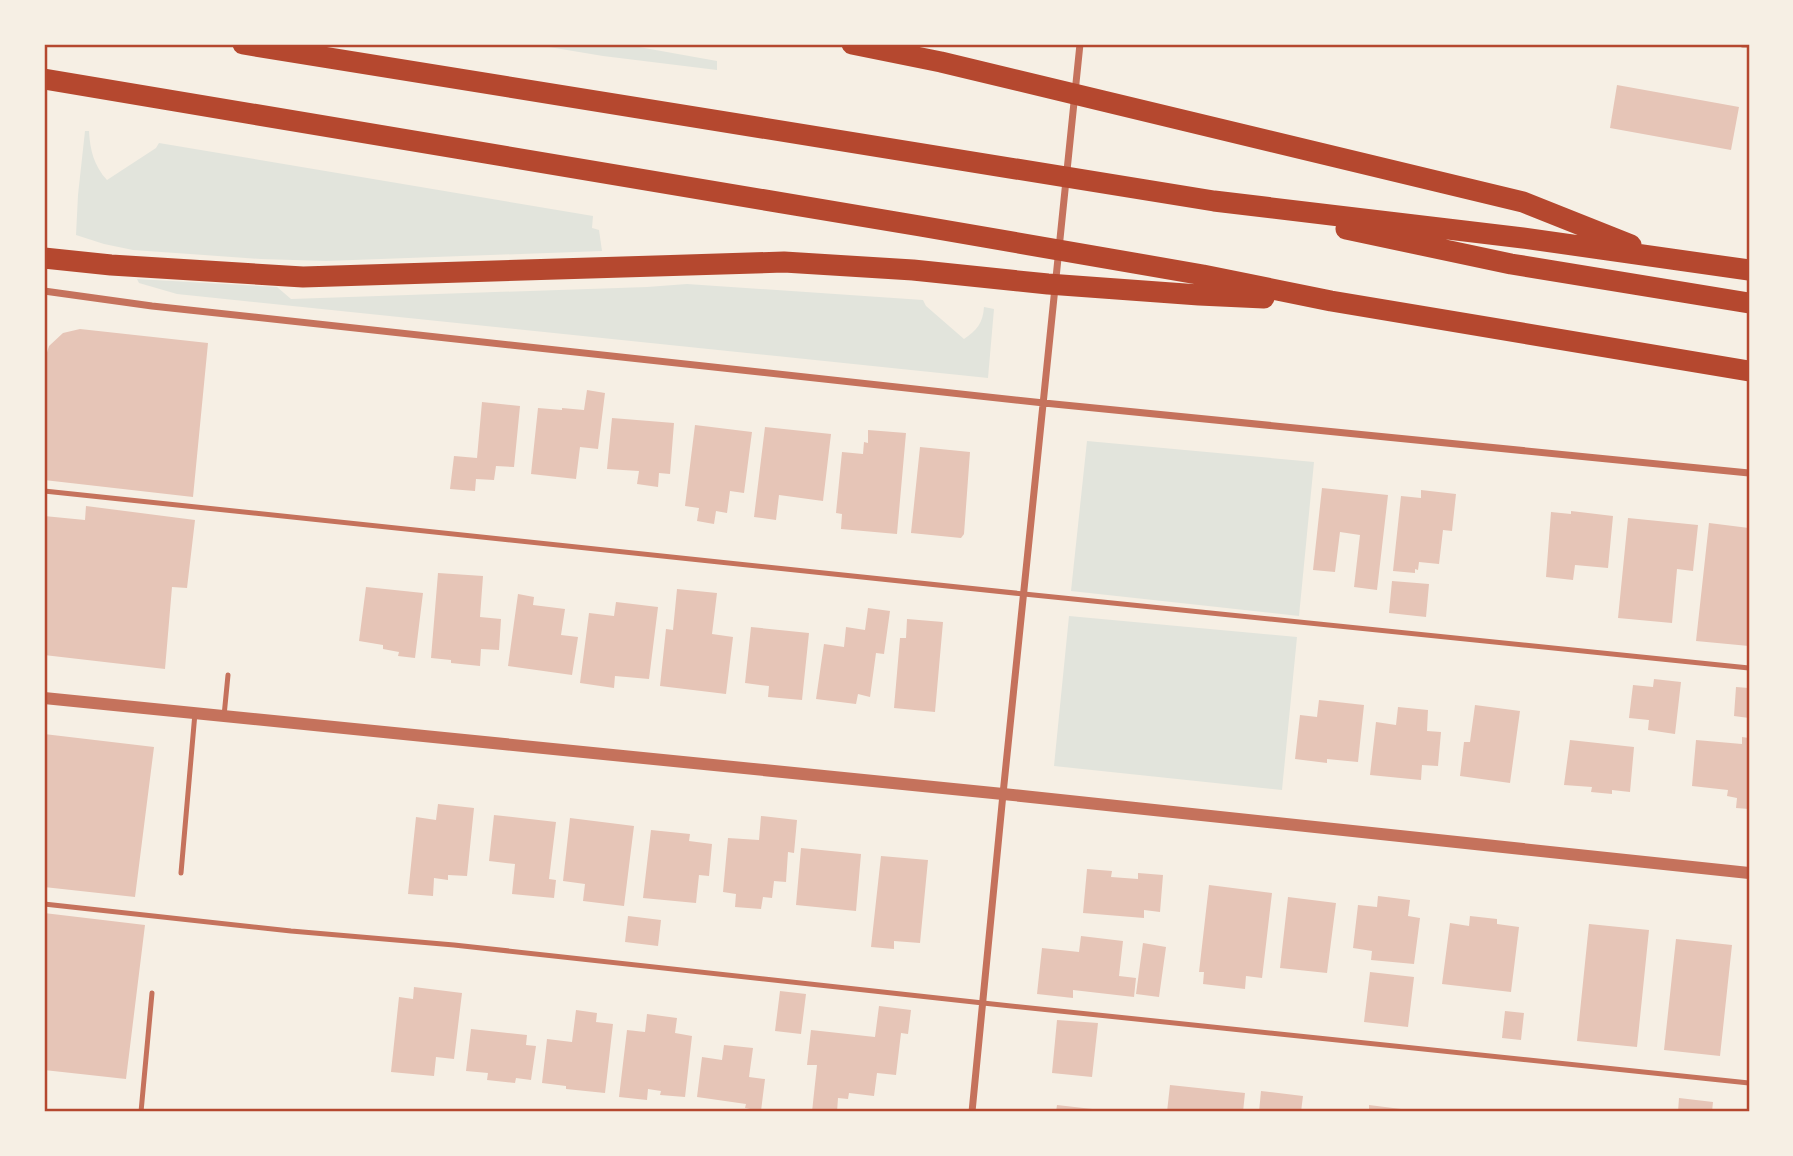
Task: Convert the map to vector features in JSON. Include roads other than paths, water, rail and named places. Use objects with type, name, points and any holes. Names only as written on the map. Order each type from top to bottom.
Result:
[{"type":"highway","points":[[243,44],[1214,201],[1523,238],[1749,270]]},
{"type":"highway","points":[[852,44],[941,62],[1522,202],[1665,258]]},
{"type":"highway","points":[[44,79],[920,226],[1201,285],[1331,301],[1749,371]]},
{"type":"highway","points":[[1214,201],[1511,264],[1749,303]]},
{"type":"highway","points":[[44,258],[303,277],[784,262],[1048,284],[1201,285]]},
{"type":"street","points":[[972,1112],[1080,44]]},
{"type":"street","points":[[1743,44],[1749,44]]},
{"type":"street","points":[[44,291],[165,307],[1044,403],[1749,473]]},
{"type":"street","points":[[44,698],[1003,794],[1749,873]]},
{"type":"lane","points":[[44,491],[1749,668]]},
{"type":"lane","points":[[224,716],[228,675]]},
{"type":"lane","points":[[181,873],[195,713]]},
{"type":"lane","points":[[44,904],[291,931],[467,946],[1749,1083]]},
{"type":"lane","points":[[141,1112],[152,993]]}]
